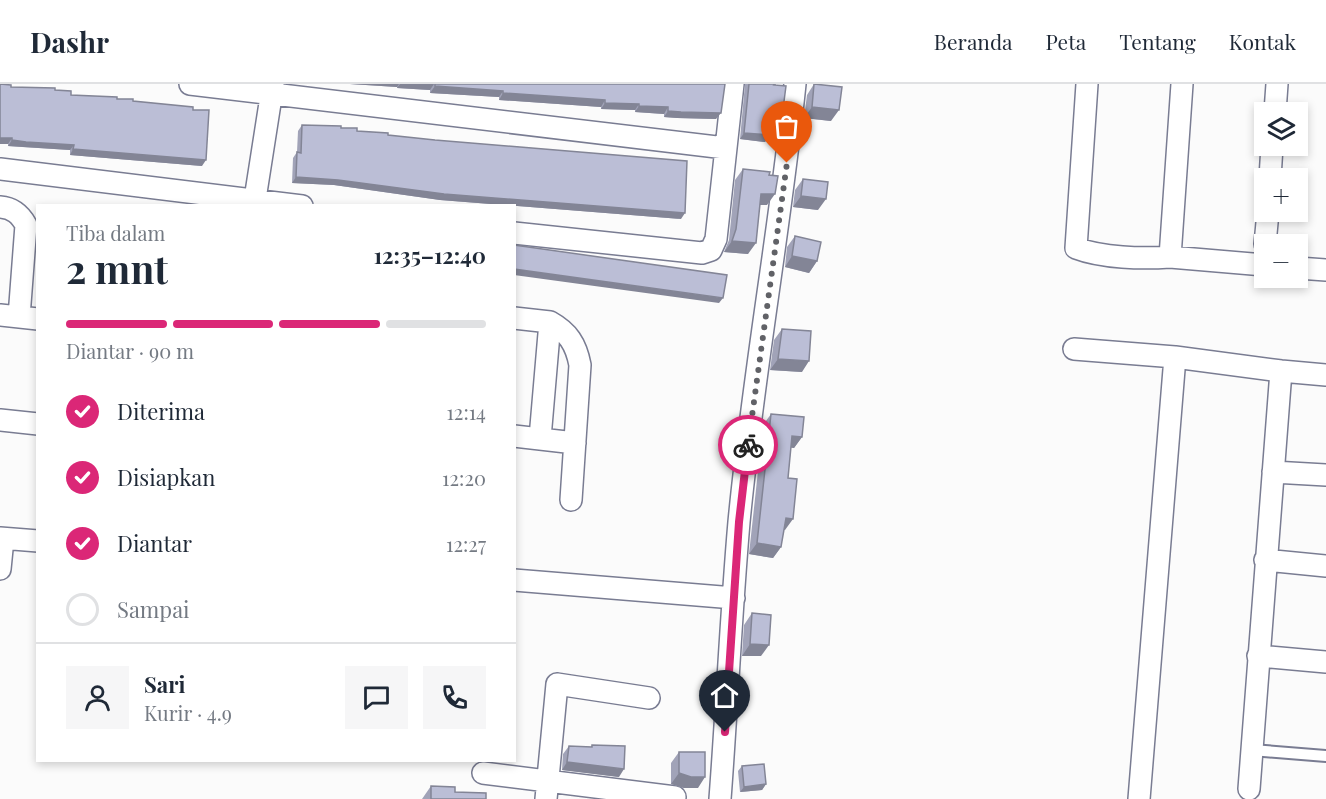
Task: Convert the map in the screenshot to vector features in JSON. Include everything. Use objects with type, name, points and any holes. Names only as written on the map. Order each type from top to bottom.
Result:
[{"type":"street","points":[[190,84],[272,89],[725,148]]},
{"type":"street","points":[[516,233],[702,254],[711,250],[716,239],[733,84]]},
{"type":"street","points":[[720,799],[739,522],[787,163],[795,84]]},
{"type":"street","points":[[1087,84],[1076,248],[1090,254],[1154,258],[1170,256],[1254,264]]},
{"type":"street","points":[[1170,256],[1182,84]]},
{"type":"street","points":[[1276,102],[1277,84]]},
{"type":"street","points":[[255,199],[272,89]]},
{"type":"street","points":[[0,169],[289,204]]},
{"type":"street","points":[[0,207],[6,207],[21,214],[26,225],[19,317]]},
{"type":"street","points":[[1308,269],[1326,270]]},
{"type":"street","points":[[516,318],[550,322],[561,328],[577,348],[580,364],[571,500]]},
{"type":"street","points":[[540,438],[550,322]]},
{"type":"street","points":[[1074,349],[1175,357],[1326,375]]},
{"type":"street","points":[[1140,799],[1175,357]]},
{"type":"street","points":[[1249,789],[1281,371]]},
{"type":"street","points":[[0,420],[36,424]]},
{"type":"street","points":[[516,436],[574,443]]},
{"type":"street","points":[[1273,472],[1326,475]]},
{"type":"street","points":[[0,569],[1,538],[36,541]]},
{"type":"street","points":[[1265,560],[1326,566]]},
{"type":"street","points":[[516,580],[734,598]]},
{"type":"street","points":[[1258,657],[1326,662]]},
{"type":"street","points":[[547,790],[557,684],[649,698]]},
{"type":"street","points":[[483,773],[547,790],[675,797]]},
{"type":"lane","points":[[1252,750],[1326,756]]},
{"type":"building","points":[[0,84],[11,85],[11,87],[55,88],[55,90],[71,91],[71,95],[117,97],[117,99],[193,107],[193,110],[209,110],[206,160],[73,149],[74,145],[0,138]]},
{"type":"building","points":[[435,84],[725,84],[721,113],[668,111],[668,107],[503,93],[503,91],[435,86]]},
{"type":"building","points":[[749,84],[786,86],[783,109],[773,108],[770,135],[744,133]]},
{"type":"building","points":[[814,84],[842,87],[839,110],[812,107]]},
{"type":"building","points":[[302,125],[341,126],[341,128],[357,128],[357,131],[435,140],[687,161],[685,213],[444,194],[338,180],[296,177],[297,152],[301,153]]},
{"type":"building","points":[[743,169],[770,172],[769,175],[778,176],[775,194],[761,194],[756,243],[732,241],[736,229]]},
{"type":"building","points":[[803,179],[828,182],[826,199],[801,196]]},
{"type":"building","points":[[795,236],[821,242],[817,261],[792,256]]},
{"type":"building","points":[[516,245],[727,275],[723,298],[516,269]]},
{"type":"building","points":[[782,329],[811,331],[809,361],[778,359]]},
{"type":"building","points":[[771,414],[804,417],[802,437],[792,436],[788,478],[797,479],[793,519],[786,518],[781,547],[757,543]]},
{"type":"building","points":[[752,613],[771,615],[769,645],[750,644]]},
{"type":"building","points":[[592,745],[625,746],[624,769],[567,762],[569,746],[592,747]]},
{"type":"building","points":[[679,752],[705,752],[705,777],[691,777],[679,773]]},
{"type":"building","points":[[764,764],[766,784],[744,787],[742,766]]},
{"type":"building","points":[[431,786],[455,787],[455,792],[486,793],[486,799],[431,799]]},
{"type":"way so far","points":[[748,445],[787,163]]},
{"type":"route","points":[[725,732],[739,522],[748,445]]}]
